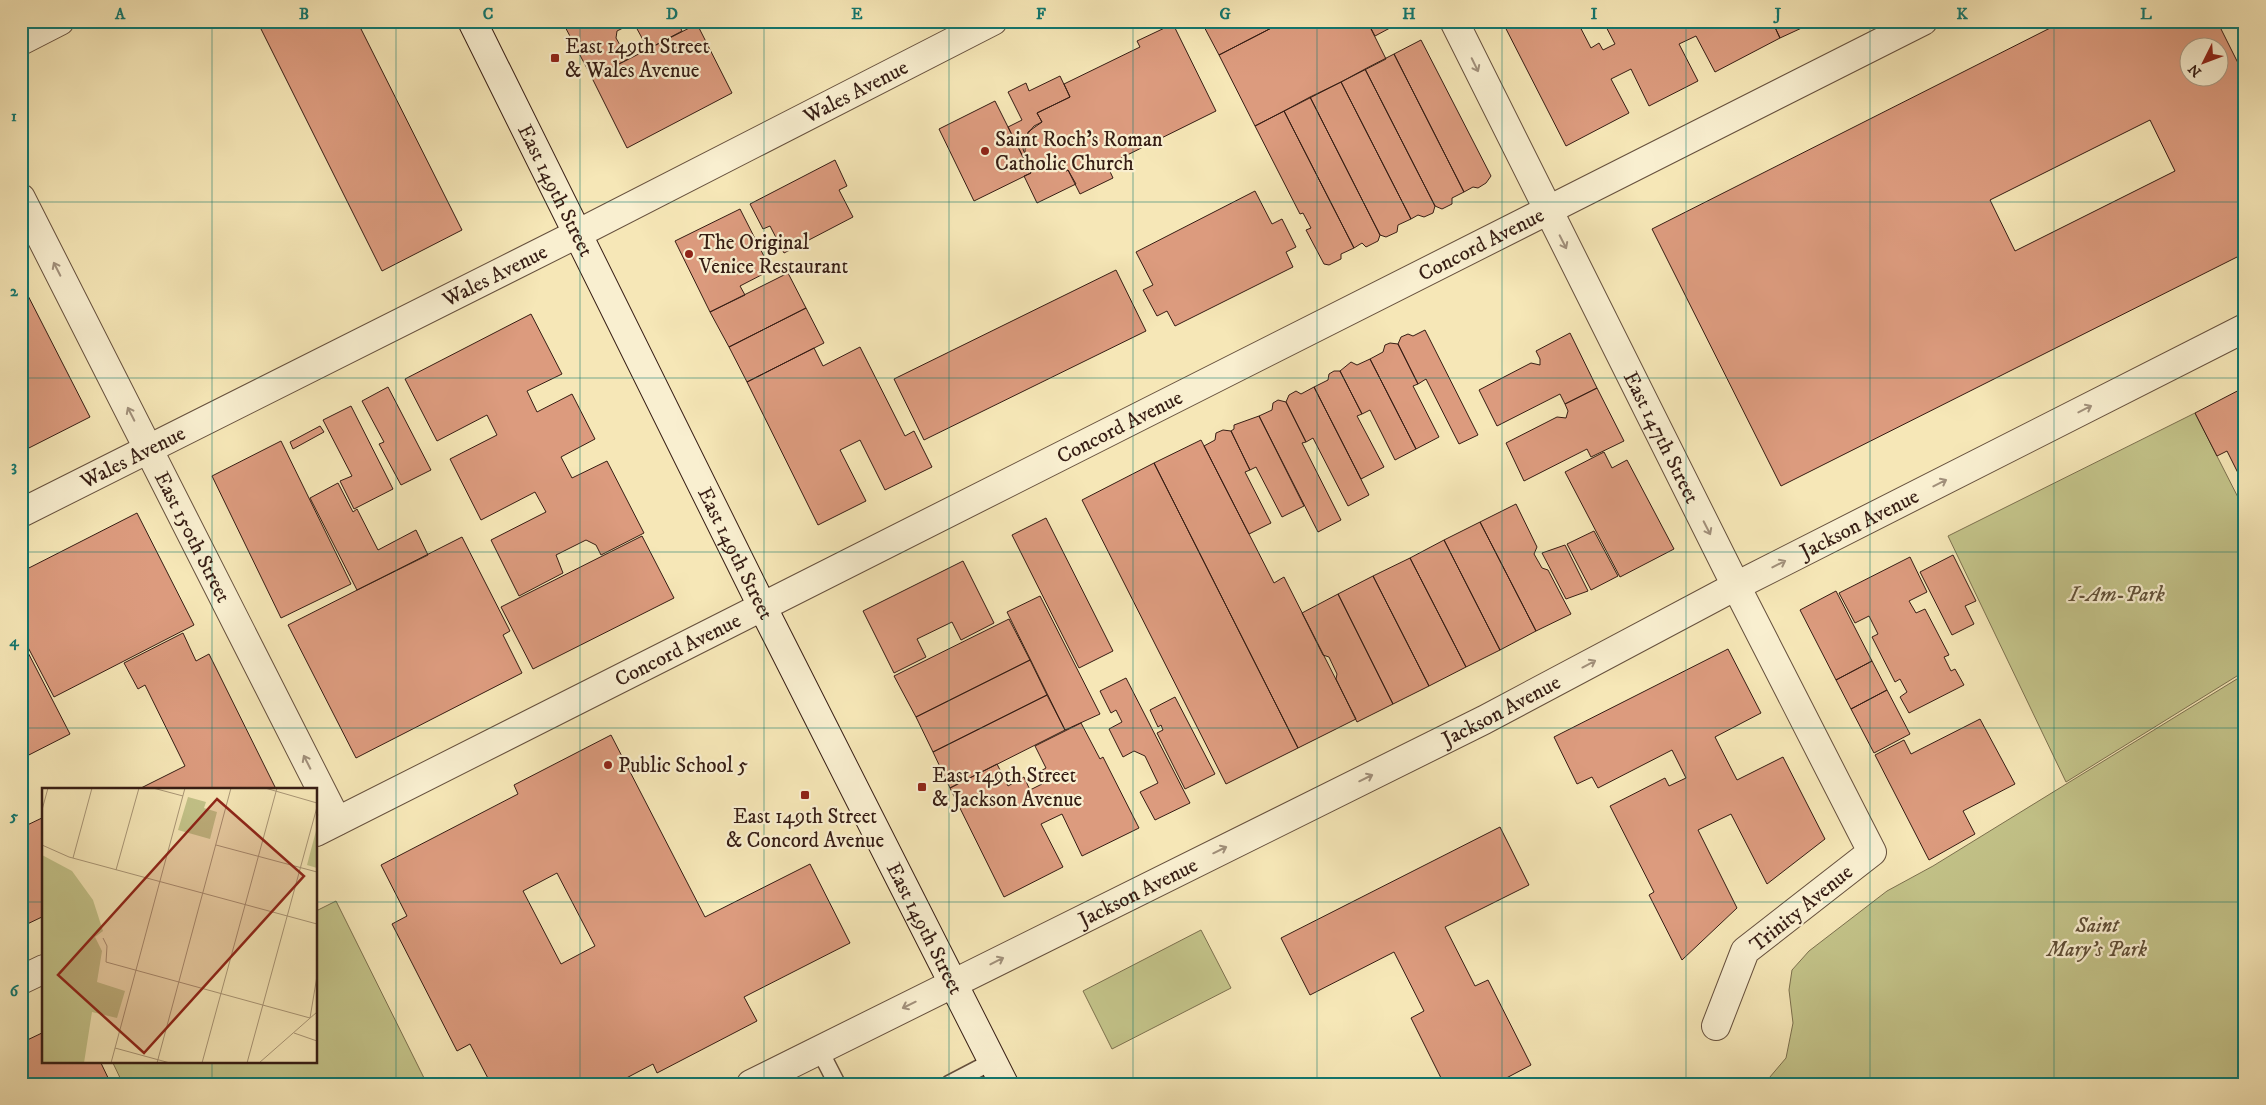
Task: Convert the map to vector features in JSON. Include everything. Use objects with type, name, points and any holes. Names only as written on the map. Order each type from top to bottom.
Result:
[{"type":"street","points":[[21,41],[60,21]]},
{"type":"street","name":"East 149th Street","points":[[472,21],[763,608],[998,1072]]},
{"type":"street","name":"Wales Avenue","points":[[21,512],[578,233],[993,21]]},
{"type":"street","name":"East 147th Street","points":[[1454,21],[1547,211],[1872,852]]},
{"type":"street","name":"Concord Avenue","points":[[327,826],[763,608],[1923,21]]},
{"type":"street","name":"East 150th Street","points":[[21,198],[149,449],[309,788]]},
{"type":"street","name":"Jackson Avenue","points":[[751,1084],[1484,720],[1736,586],[2245,328]]},
{"type":"street","name":"East 150th Street","points":[[318,807],[327,826]]},
{"type":"street","name":"Trinity Avenue","points":[[1716,1026],[1745,951],[1872,852]]},
{"type":"street","points":[[21,980],[42,970]]},
{"type":"lane","points":[[819,1049],[838,1084]]},
{"type":"lane","points":[[949,1084],[998,1072]]},
{"type":"green space","name":"I-Am-Park","points":[[2195,413],[2245,511],[2245,671],[2066,782],[1948,536]]},
{"type":"green space","name":"Saint Mary's Park","points":[[2245,674],[2245,1084],[1764,1084],[1786,1058],[1793,1023],[1789,990],[1792,970],[1809,951],[1887,891],[1933,866]]},
{"type":"green space","points":[[336,901],[427,1084],[123,1084],[112,1062],[318,1062],[318,910]]},
{"type":"green space","points":[[1201,930],[1231,988],[1112,1049],[1083,991]]},
{"type":"building","points":[[257,21],[357,21],[462,230],[382,271]]},
{"type":"building","points":[[562,21],[677,21],[682,31],[648,49],[636,27],[631,24],[617,31],[616,38],[628,59],[592,78]]},
{"type":"building","points":[[1201,21],[1285,21],[1219,55]]},
{"type":"building","points":[[1285,21],[1367,21],[1386,59],[1255,126],[1219,55]]},
{"type":"building","points":[[1367,21],[1403,21],[1375,36]]},
{"type":"building","points":[[1502,21],[1577,21],[1591,48],[1599,43],[1603,50],[1615,44],[1603,21],[1772,21],[1780,38],[1715,72],[1696,36],[1679,44],[1698,81],[1649,106],[1631,69],[1611,79],[1629,113],[1566,146]]},
{"type":"building","points":[[1772,21],[1803,21],[1806,26],[1780,38]]},
{"type":"building","points":[[2064,21],[2217,21],[2226,38],[2178,38],[2178,88],[2228,88],[2228,43],[2245,77],[2245,253],[1781,486],[1652,229]],"holes":[[[2150,120],[2175,171],[2015,251],[1990,200]]]},
{"type":"building","points":[[697,24],[732,93],[627,148],[592,78]]},
{"type":"building","points":[[1173,24],[1216,111],[1107,165],[1113,178],[1080,194],[1068,170],[1066,171],[1062,164],[1049,170],[1038,168],[1031,163],[1025,154],[1025,137],[1034,126],[1042,122],[1037,113],[1070,97],[1064,84],[1140,47],[1137,41]]},
{"type":"building","points":[[1421,40],[1491,176],[1486,183],[1478,188],[1473,187],[1464,192],[1394,54]]},
{"type":"building","points":[[1394,54],[1464,192],[1452,198],[1452,204],[1442,209],[1435,206],[1365,69]]},
{"type":"building","points":[[1365,69],[1435,206],[1433,213],[1424,217],[1418,215],[1411,219],[1341,82]]},
{"type":"building","points":[[1060,76],[1070,97],[1037,113],[1042,122],[1028,132],[1023,149],[1027,159],[1036,167],[1049,170],[1062,164],[1076,184],[1037,203],[1024,176],[1031,173],[1008,127],[1022,120],[1008,92],[1026,83],[1029,91]]},
{"type":"building","points":[[1341,82],[1411,219],[1398,225],[1397,232],[1386,237],[1380,235],[1310,97]]},
{"type":"building","points":[[1310,97],[1380,235],[1378,241],[1366,247],[1362,243],[1354,248],[1284,111]]},
{"type":"building","name":"Saint Roch's Roman Catholic Church","points":[[995,101],[1031,173],[974,201],[939,129]]},
{"type":"building","points":[[1284,111],[1354,248],[1341,254],[1341,259],[1329,265],[1324,264],[1306,230],[1311,228],[1303,213],[1300,214],[1255,126]]},
{"type":"building","points":[[835,160],[847,186],[839,190],[853,217],[784,253],[770,226],[763,229],[750,204]]},
{"type":"building","points":[[1255,191],[1272,224],[1282,219],[1296,247],[1286,252],[1293,267],[1175,326],[1167,311],[1157,316],[1143,290],[1153,285],[1136,252]]},
{"type":"building","points":[[740,209],[771,270],[740,286],[745,295],[710,312],[675,241]]},
{"type":"building","points":[[1116,270],[1146,331],[924,440],[894,379]]},
{"type":"building","points":[[788,273],[806,308],[729,347],[710,312]]},
{"type":"building","points":[[21,282],[90,417],[21,452]]},
{"type":"building","points":[[806,308],[824,343],[747,382],[729,347]]},
{"type":"building","points":[[531,314],[562,374],[527,391],[537,412],[572,394],[595,439],[561,457],[572,478],[607,461],[644,533],[601,555],[596,545],[586,540],[556,555],[563,573],[519,596],[491,540],[546,512],[535,492],[481,520],[450,459],[497,435],[487,415],[437,441],[405,379]]},
{"type":"building","points":[[1425,330],[1478,435],[1459,444],[1426,379],[1418,384],[1398,344],[1401,337],[1408,334],[1413,336]]},
{"type":"building","points":[[1570,333],[1597,388],[1565,404],[1560,394],[1497,426],[1479,390],[1531,363],[1540,365],[1540,359],[1536,351]]},
{"type":"building","points":[[1390,343],[1398,344],[1418,384],[1413,386],[1439,437],[1416,449],[1370,359],[1383,352],[1385,345]]},
{"type":"building","points":[[860,347],[905,436],[914,431],[932,467],[885,490],[860,440],[840,450],[866,501],[818,525],[747,382],[814,348],[823,366]]},
{"type":"building","points":[[1370,359],[1416,449],[1395,460],[1370,410],[1362,414],[1340,371],[1351,362],[1357,365]]},
{"type":"building","points":[[1334,371],[1340,371],[1362,414],[1357,416],[1384,467],[1361,479],[1314,387],[1328,380],[1329,374]]},
{"type":"building","points":[[388,387],[431,470],[401,485],[379,444],[384,442],[362,401]]},
{"type":"building","points":[[1314,387],[1369,495],[1348,506],[1313,438],[1306,442],[1286,402],[1289,395],[1296,391],[1301,394]]},
{"type":"building","points":[[2245,387],[2245,477],[2241,479],[2227,451],[2217,456],[2195,413]]},
{"type":"building","points":[[1597,388],[1624,441],[1591,457],[1587,449],[1524,481],[1506,443],[1557,417],[1566,418],[1568,411],[1565,404]]},
{"type":"building","points":[[1278,400],[1286,402],[1306,442],[1302,443],[1341,520],[1318,532],[1259,416],[1272,410],[1273,403]]},
{"type":"building","points":[[351,406],[393,489],[354,509],[340,481],[352,476],[323,420]]},
{"type":"building","points":[[1259,416],[1304,506],[1282,517],[1256,467],[1250,470],[1231,431],[1234,429],[1234,425]]},
{"type":"building","points":[[320,426],[324,432],[293,449],[290,442]]},
{"type":"building","points":[[1223,430],[1231,431],[1250,470],[1245,472],[1271,523],[1249,534],[1204,446],[1215,440],[1216,433]]},
{"type":"building","points":[[1201,440],[1274,583],[1284,577],[1356,719],[1298,748],[1154,463]]},
{"type":"building","points":[[281,441],[351,584],[281,618],[212,476]]},
{"type":"building","points":[[1604,452],[1612,468],[1627,460],[1674,549],[1620,577],[1565,472]]},
{"type":"building","points":[[1154,463],[1298,748],[1226,784],[1082,500]]},
{"type":"building","points":[[338,483],[353,512],[357,509],[378,550],[416,530],[428,555],[357,590],[310,498]]},
{"type":"building","points":[[1516,504],[1537,547],[1534,554],[1542,568],[1548,570],[1571,614],[1536,631],[1480,522]]},
{"type":"building","points":[[137,513],[194,625],[54,697],[21,634],[21,572]]},
{"type":"building","points":[[1046,518],[1113,651],[1079,668],[1012,535]]},
{"type":"building","points":[[1480,522],[1536,631],[1500,650],[1444,540]]},
{"type":"building","points":[[1594,531],[1618,576],[1591,590],[1567,544]]},
{"type":"building","points":[[642,536],[674,598],[533,669],[501,607]]},
{"type":"building","points":[[462,537],[510,631],[503,635],[522,673],[356,758],[288,625]]},
{"type":"building","points":[[1444,540],[1500,650],[1466,667],[1410,558]]},
{"type":"building","points":[[1565,545],[1588,591],[1566,599],[1542,553]]},
{"type":"building","points":[[1953,555],[1976,601],[1965,606],[1974,624],[1952,635],[1920,572]]},
{"type":"building","points":[[1910,557],[1927,592],[1909,601],[1916,613],[1925,609],[1949,655],[1944,657],[1951,671],[1955,669],[1964,685],[1909,713],[1900,697],[1907,692],[1900,679],[1895,682],[1872,637],[1878,634],[1869,616],[1855,623],[1839,593]]},
{"type":"building","points":[[1410,558],[1466,667],[1429,686],[1373,576]]},
{"type":"building","points":[[963,561],[994,623],[961,640],[952,622],[917,639],[926,657],[894,673],[863,611]]},
{"type":"building","points":[[1373,576],[1429,686],[1393,704],[1338,594]]},
{"type":"building","points":[[1836,591],[1872,661],[1836,680],[1800,610]]},
{"type":"building","points":[[1338,594],[1393,704],[1357,722],[1336,679],[1337,674],[1329,657],[1323,655],[1302,613]]},
{"type":"building","points":[[1040,596],[1100,714],[1065,730],[1007,612]]},
{"type":"building","points":[[1009,619],[1030,660],[916,717],[894,676]]},
{"type":"building","points":[[183,633],[196,661],[209,654],[276,788],[141,788],[185,766],[145,685],[138,689],[124,663]]},
{"type":"building","points":[[21,639],[70,734],[21,759]]},
{"type":"building","points":[[1728,649],[1761,713],[1715,737],[1737,780],[1783,757],[1825,839],[1767,884],[1731,814],[1698,830],[1737,908],[1682,960],[1649,895],[1654,892],[1610,806],[1665,778],[1669,786],[1686,778],[1672,750],[1598,788],[1592,777],[1577,784],[1554,737]]},
{"type":"building","points":[[1030,660],[1047,695],[933,752],[916,717]]},
{"type":"building","points":[[1872,661],[1887,690],[1851,709],[1836,680]]},
{"type":"building","points":[[1126,678],[1190,803],[1155,820],[1140,792],[1158,783],[1145,756],[1134,751],[1123,757],[1109,729],[1122,722],[1116,710],[1111,713],[1100,691]]},
{"type":"building","points":[[1887,690],[1910,734],[1874,753],[1851,709]]},
{"type":"building","points":[[1047,695],[1065,730],[950,788],[933,752]]},
{"type":"building","points":[[1175,697],[1215,774],[1185,789],[1157,733],[1163,730],[1161,725],[1158,727],[1150,710]]},
{"type":"building","points":[[1980,719],[2015,784],[1963,811],[1975,834],[1929,860],[1875,755],[1904,740],[1911,754]]},
{"type":"building","points":[[1081,723],[1100,759],[1103,757],[1139,828],[1082,856],[1062,814],[1041,824],[1063,867],[1004,897],[950,788],[997,764],[1008,786],[1024,777],[1030,790],[1042,784],[1037,773],[1046,768],[1035,746]]},
{"type":"building","points":[[611,735],[705,917],[810,864],[850,943],[744,997],[757,1021],[657,1073],[653,1064],[615,1084],[491,1084],[470,1044],[457,1051],[392,924],[407,916],[381,865],[518,794],[514,785]],"holes":[[[557,873],[595,946],[561,964],[523,891]]]},
{"type":"building","points":[[42,818],[42,917],[21,927],[21,828]]},
{"type":"building","points":[[1500,827],[1529,885],[1445,927],[1475,986],[1488,980],[1531,1065],[1495,1084],[1444,1084],[1411,1018],[1424,1011],[1394,952],[1310,995],[1281,938]]},
{"type":"building","points":[[42,1033],[42,1062],[100,1062],[111,1084],[21,1084],[21,1043]]},
{"type":"place","name":"East 149th Street & Wales Avenue","points":[[555,58]]},
{"type":"place","name":"Saint Roch's Roman Catholic Church","points":[[985,151]]},
{"type":"place","name":"The Original Venice Restaurant","points":[[689,254]]},
{"type":"place","name":"Public School 5","points":[[608,765]]},
{"type":"place","name":"East 149th Street & Jackson Avenue","points":[[922,787]]},
{"type":"place","name":"East 149th Street & Concord Avenue","points":[[805,795]]}]
